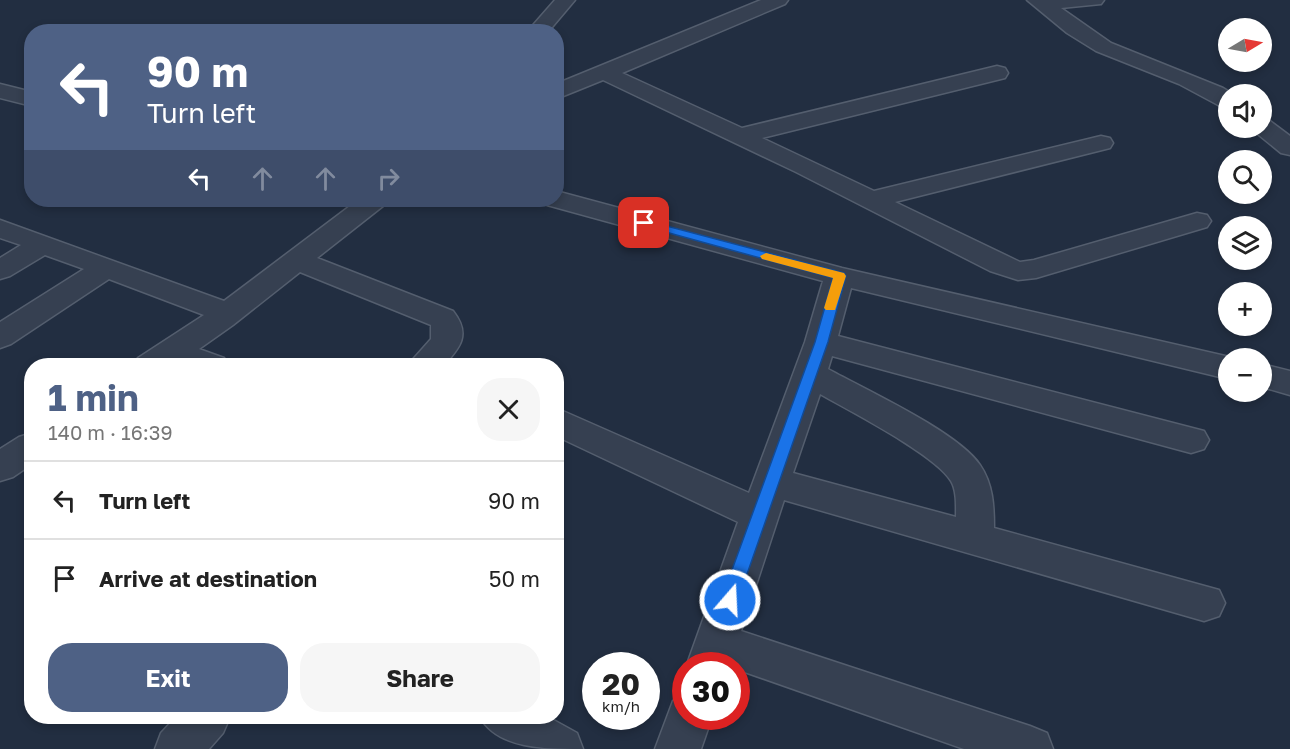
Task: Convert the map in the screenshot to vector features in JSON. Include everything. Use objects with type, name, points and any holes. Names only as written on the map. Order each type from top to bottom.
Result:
[{"type":"street","points":[[564,89],[778,0]]},
{"type":"street","points":[[1040,2],[1094,0]]},
{"type":"street","points":[[543,24],[560,1]]},
{"type":"street","points":[[1040,2],[1103,47],[1185,76],[1218,95]]},
{"type":"street","points":[[603,72],[871,200],[1000,265],[1018,271],[1036,269],[1197,221]]},
{"type":"street","points":[[739,136],[997,73]]},
{"type":"street","points":[[0,91],[24,97]]},
{"type":"street","points":[[1272,134],[1290,148]]},
{"type":"street","points":[[871,200],[1101,143]]},
{"type":"street","points":[[564,202],[840,276],[1218,367]]},
{"type":"street","points":[[162,358],[228,313],[365,207]]},
{"type":"street","points":[[0,228],[228,313]]},
{"type":"street","points":[[0,270],[44,244]]},
{"type":"street","points":[[296,260],[442,318],[449,330],[448,339],[430,358]]},
{"type":"street","points":[[0,337],[106,268]]},
{"type":"street","points":[[712,652],[815,358],[840,276]]},
{"type":"street","points":[[815,358],[1191,440]]},
{"type":"street","points":[[815,358],[956,461],[967,474],[973,493],[975,538]]},
{"type":"street","points":[[1272,378],[1290,383]]},
{"type":"street","points":[[564,424],[766,499],[975,538],[1204,603]]},
{"type":"street","points":[[750,666],[1030,749]]},
{"type":"street","points":[[178,749],[201,724]]},
{"type":"street","points":[[515,724],[560,749]]},
{"type":"street","points":[[678,749],[685,730]]},
{"type":"slow traffic","points":[[766,256],[840,276],[831,308]]},
{"type":"route","points":[[644,223],[840,276],[821,342],[730,600]]}]
